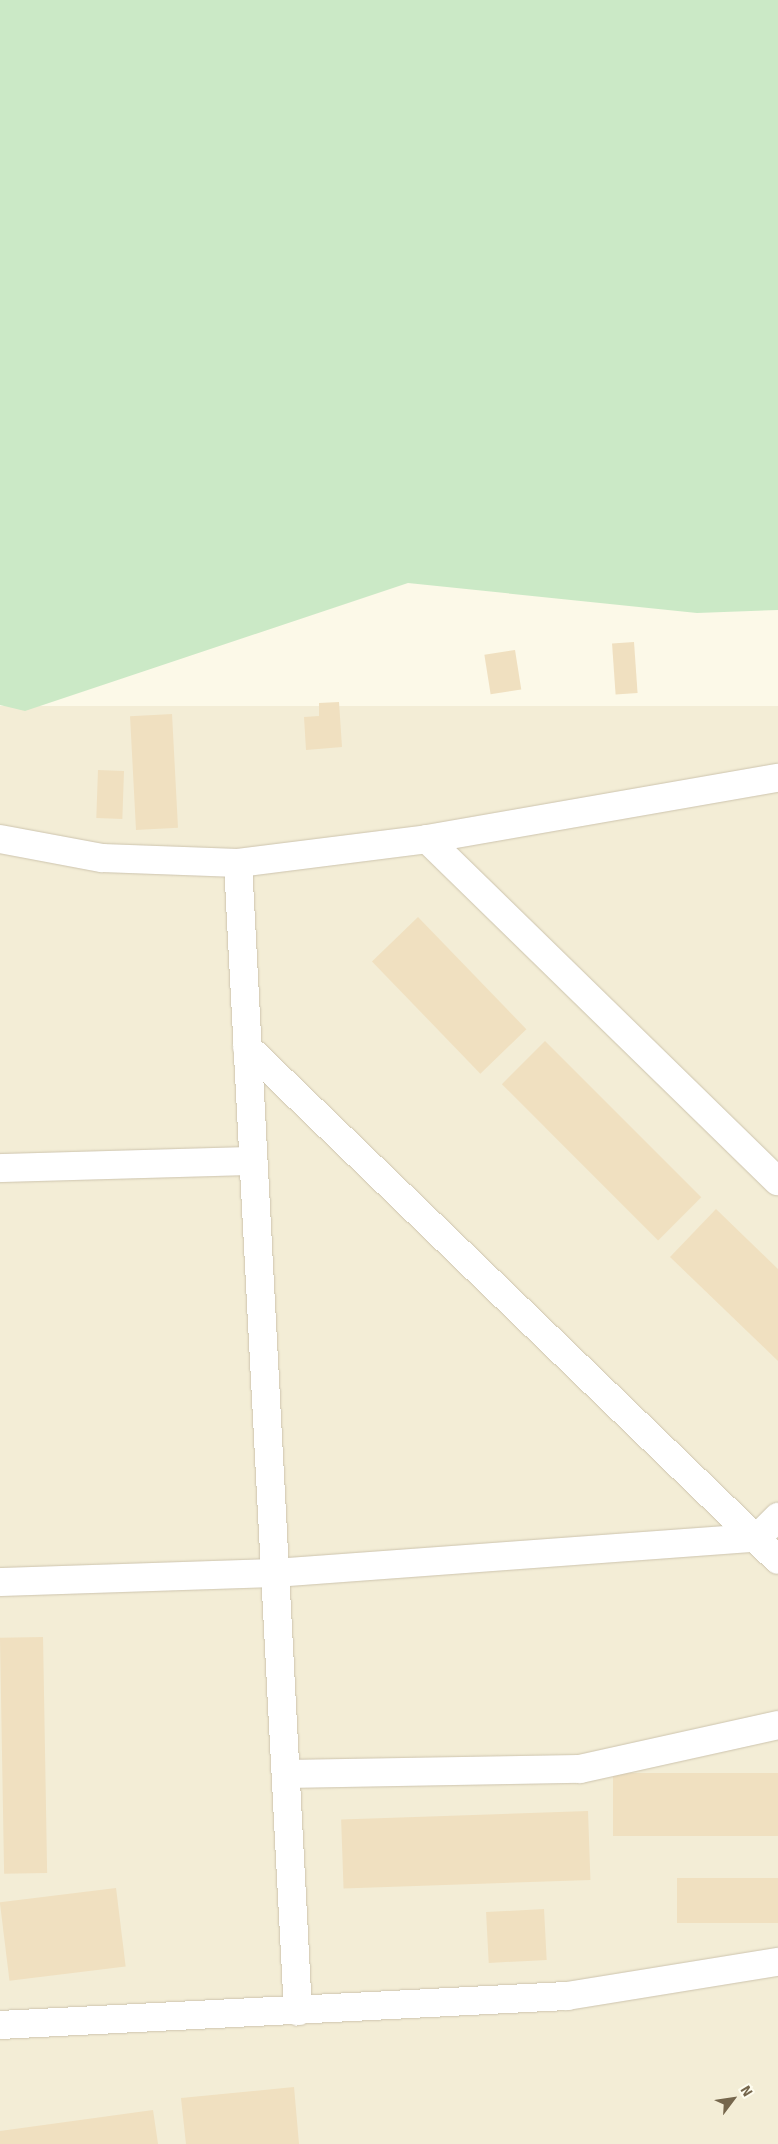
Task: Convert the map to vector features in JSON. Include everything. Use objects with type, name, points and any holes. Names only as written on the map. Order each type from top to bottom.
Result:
[{"type":"street","points":[[0,839],[102,858],[238,863],[427,839],[778,778]]},
{"type":"street","points":[[427,839],[778,1181]]},
{"type":"street","points":[[238,863],[298,2010]]},
{"type":"street","points":[[248,1047],[778,1560]]},
{"type":"street","points":[[0,1168],[253,1161]]},
{"type":"street","points":[[0,1582],[275,1573],[757,1538],[778,1517]]},
{"type":"street","points":[[286,1774],[580,1769],[778,1725]]},
{"type":"street","points":[[0,2025],[567,1996],[778,1962]]},
{"type":"shaded area","points":[[0,706],[778,706],[778,2144],[0,2144]]},
{"type":"green space","points":[[0,0],[778,0],[778,610],[697,613],[408,583],[25,711],[0,705]]},
{"type":"building","points":[[634,642],[638,693],[616,694],[612,644]]},
{"type":"building","points":[[515,650],[521,690],[491,694],[484,655]]},
{"type":"building","points":[[339,702],[342,747],[306,750],[304,717],[319,716],[319,703]]},
{"type":"building","points":[[172,714],[178,828],[136,830],[130,716]]},
{"type":"building","points":[[98,770],[124,771],[122,819],[96,818]]},
{"type":"building","points":[[418,917],[526,1029],[480,1074],[372,961]]},
{"type":"building","points":[[545,1041],[701,1197],[658,1240],[502,1084]]},
{"type":"building","points":[[716,1209],[778,1269],[778,1361],[670,1257]]},
{"type":"building","points":[[43,1637],[47,1873],[4,1874],[0,1638]]},
{"type":"building","points":[[613,1773],[778,1773],[778,1836],[613,1836]]},
{"type":"building","points":[[588,1811],[590,1880],[344,1889],[341,1820]]},
{"type":"building","points":[[677,1878],[778,1878],[778,1923],[677,1923]]},
{"type":"building","points":[[116,1888],[126,1966],[9,1981],[0,1902]]},
{"type":"building","points":[[544,1909],[547,1960],[489,1963],[486,1912]]},
{"type":"building","points":[[294,2087],[299,2144],[186,2144],[181,2098]]},
{"type":"building","points":[[153,2110],[158,2144],[0,2144],[0,2131]]}]
